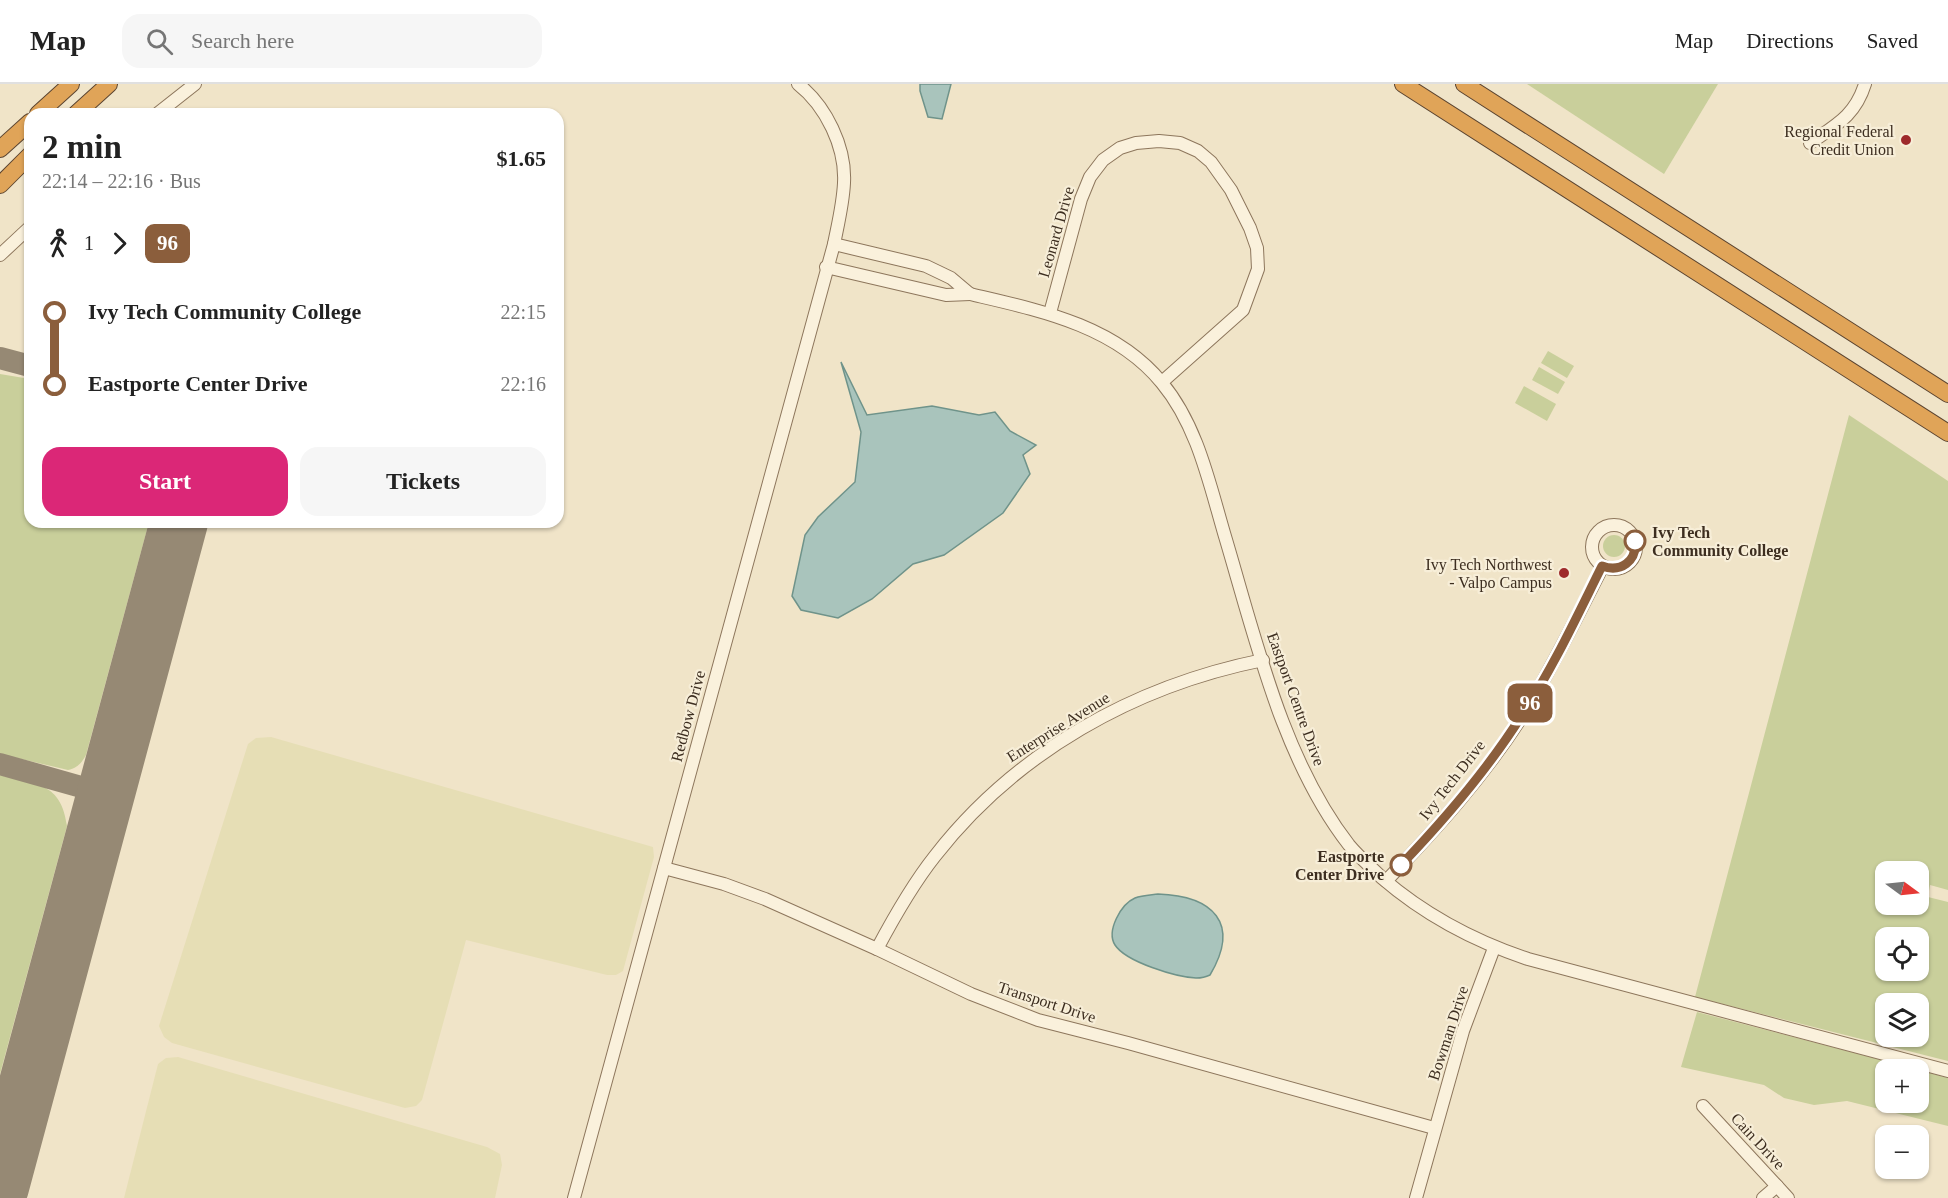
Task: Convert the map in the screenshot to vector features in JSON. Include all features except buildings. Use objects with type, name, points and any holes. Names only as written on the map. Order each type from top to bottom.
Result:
[{"type":"highway","points":[[45,108],[71,84]]},
{"type":"highway","points":[[82,108],[109,84]]},
{"type":"highway","points":[[1403,84],[1944,432]]},
{"type":"highway","points":[[1464,84],[1948,394]]},
{"type":"highway","points":[[0,149],[24,127]]},
{"type":"highway","points":[[0,185],[24,161]]},
{"type":"street","points":[[165,108],[195,84]]},
{"type":"street","name":"Redbow Drive","points":[[574,1198],[834,244],[844,181],[842,160],[838,144],[824,112],[809,93],[798,84]]},
{"type":"street","points":[[1810,143],[1850,114],[1861,97],[1865,84]]},
{"type":"street","name":"Leonard Drive","points":[[1050,313],[1081,200],[1090,177],[1103,160],[1120,147],[1148,142],[1180,143],[1198,151],[1211,162],[1231,190],[1257,248],[1258,269],[1243,310],[1162,382]]},
{"type":"street","points":[[0,255],[24,233]]},
{"type":"street","name":"Eastport Centre Drive","points":[[834,244],[926,266],[951,278],[970,294]]},
{"type":"street","name":"Eastport Centre Drive","points":[[826,267],[946,295],[970,294],[1050,313],[1112,340],[1162,382],[1180,411],[1201,457],[1263,660],[1293,747],[1311,786],[1349,845],[1386,881],[1428,914],[1494,948],[1528,959],[1948,1071]]},
{"type":"street","name":"Ivy Tech Drive","points":[[1386,881],[1431,834],[1473,784],[1522,717],[1566,638],[1602,566]]},
{"type":"street","name":"Enterprise Avenue","points":[[878,949],[911,889],[935,856],[978,807],[1014,773],[1101,716],[1136,699],[1224,668],[1263,660]]},
{"type":"street","name":"Transport Drive","points":[[664,868],[724,884],[765,899],[878,949],[971,994],[1038,1020],[1434,1128]]},
{"type":"street","name":"Bowman Drive","points":[[1416,1198],[1463,1031],[1494,948]]},
{"type":"street","name":"Cain Drive","points":[[1703,1106],[1788,1198]]},
{"type":"street","points":[[1763,1198],[1777,1186]]},
{"type":"shaded area","points":[[271,737],[653,847],[654,857],[623,971],[616,975],[607,975],[466,940],[422,1100],[416,1106],[405,1108],[172,1043],[164,1037],[159,1026],[248,744],[256,738]]},
{"type":"shaded area","points":[[178,1057],[487,1147],[500,1154],[502,1165],[495,1198],[124,1198],[158,1064],[166,1058]]},
{"type":"green space","points":[[1527,84],[1718,84],[1664,174]]},
{"type":"green space","points":[[1548,351],[1574,366],[1567,378],[1541,363]]},
{"type":"green space","points":[[1539,367],[1565,382],[1558,394],[1532,380]]},
{"type":"green space","points":[[0,374],[24,378],[24,528],[147,528],[86,755],[78,765],[68,770],[0,754]]},
{"type":"green space","points":[[1524,386],[1556,404],[1547,421],[1515,403]]},
{"type":"green space","points":[[1849,415],[1948,481],[1948,890],[1930,885],[1929,891],[1929,861],[1875,861],[1875,915],[1929,915],[1929,897],[1948,902],[1948,1061],[1893,1047],[1929,1047],[1929,993],[1875,993],[1875,1043],[1695,997]]},
{"type":"green space","points":[[1614,535],[1622,538],[1625,546],[1622,554],[1614,557],[1606,554],[1603,546],[1606,538]]},
{"type":"green space","points":[[0,775],[36,784],[53,793],[64,812],[67,826],[0,1074]]},
{"type":"green space","points":[[1697,1012],[1878,1059],[1875,1059],[1875,1108],[1847,1101],[1814,1105],[1784,1098],[1764,1085],[1681,1067]]},
{"type":"green space","points":[[1929,1073],[1948,1078],[1948,1126],[1895,1113],[1929,1113]]},
{"type":"water","points":[[920,84],[951,84],[942,119],[928,117]]},
{"type":"water","points":[[841,362],[867,415],[932,406],[979,415],[995,412],[1010,431],[1036,445],[1023,455],[1030,474],[1003,513],[944,555],[913,564],[872,599],[838,618],[801,610],[792,596],[805,535],[818,517],[855,482],[861,432]]},
{"type":"water","points":[[1158,894],[1194,900],[1207,907],[1216,916],[1222,927],[1223,941],[1219,957],[1210,975],[1196,978],[1164,972],[1129,957],[1115,945],[1112,933],[1116,918],[1125,906],[1138,897]]},
{"type":"taxiway","points":[[0,358],[24,364]]},
{"type":"taxiway","points":[[0,764],[106,794]]},
{"type":"runway","points":[[0,1187],[177,528]]},
{"type":"bus line","name":"96","points":[[1401,865],[1431,834],[1473,784],[1522,717],[1545,679],[1602,566],[1617,568],[1624,566],[1634,555],[1635,541]]},
{"type":"place","name":"Regional Federal Credit Union","points":[[1906,140]]},
{"type":"place","name":"Ivy Tech Community College","points":[[1635,541]]},
{"type":"place","name":"Ivy Tech Northwest - Valpo Campus","points":[[1564,573]]},
{"type":"place","name":"Eastporte Center Drive","points":[[1401,865]]}]
